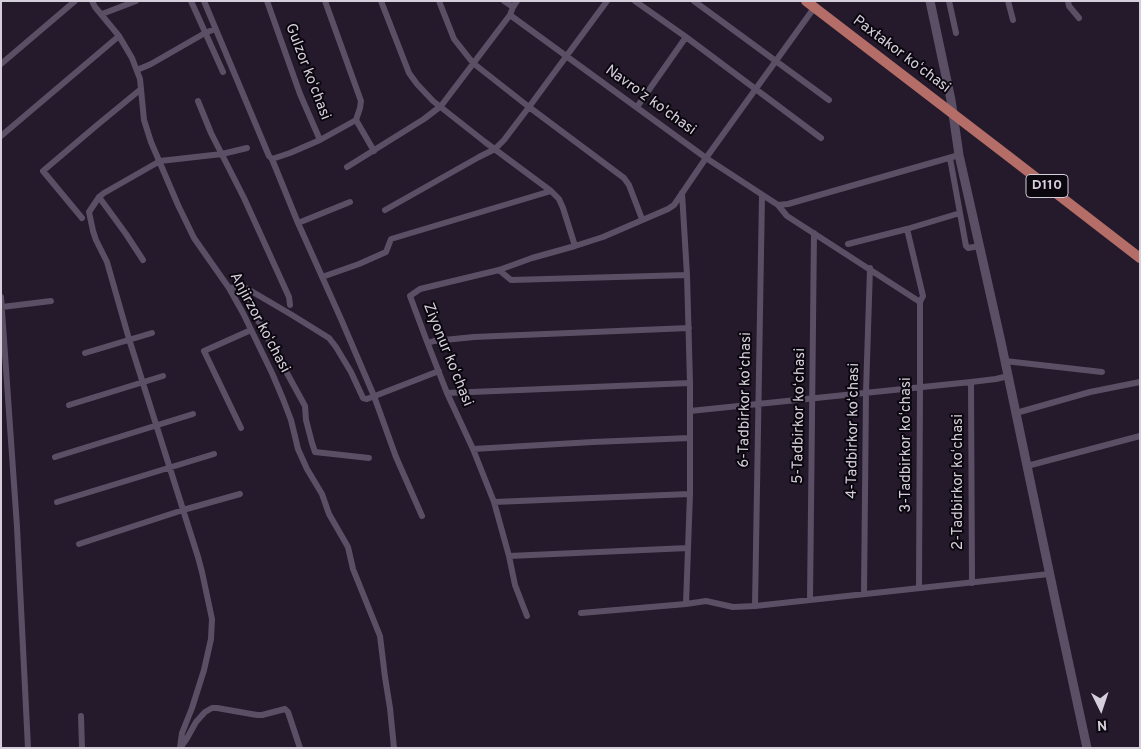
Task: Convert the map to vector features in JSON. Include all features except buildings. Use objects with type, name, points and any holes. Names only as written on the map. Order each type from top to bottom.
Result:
[{"type":"main road","points":[[930,1],[951,100],[974,247],[1005,361],[1087,748]]},
{"type":"main road","name":"Paxtakor koʻchasi","points":[[810,4],[953,115]]},
{"type":"main road","name":"D110","points":[[953,115],[1140,258]]},
{"type":"street","points":[[1,64],[76,1]]},
{"type":"street","name":"Anjirzor koʻchasi","points":[[92,1],[119,36],[132,58],[140,79],[144,120],[151,142],[194,238],[229,288],[251,330],[284,399],[298,449],[322,494],[329,514],[348,547],[353,569],[380,636],[394,748]]},
{"type":"street","points":[[102,14],[136,1]]},
{"type":"street","points":[[191,1],[223,72]]},
{"type":"street","points":[[204,1],[265,148],[272,159],[374,396],[396,457],[422,516]]},
{"type":"street","name":"Gulzor koʻchasi","points":[[267,1],[300,94],[320,140],[356,120]]},
{"type":"street","points":[[325,1],[361,101],[356,120],[374,151]]},
{"type":"street","points":[[381,1],[409,73],[417,84],[426,94],[559,199],[575,246]]},
{"type":"street","points":[[439,1],[454,39],[473,63],[624,178],[629,185],[642,220]]},
{"type":"street","points":[[347,167],[441,106],[510,15],[515,4],[504,1]]},
{"type":"street","points":[[385,210],[495,149],[529,107],[607,1]]},
{"type":"street","points":[[635,1],[821,138]]},
{"type":"street","points":[[694,1],[829,100]]},
{"type":"street","points":[[949,1],[956,33]]},
{"type":"street","points":[[1008,1],[1013,20]]},
{"type":"street","points":[[1068,1],[1069,6],[1079,18]]},
{"type":"street","name":"Ziyonur koʻchasi","points":[[527,616],[515,585],[494,502],[410,296],[420,289],[499,270],[603,237],[674,205],[776,61],[810,4]]},
{"type":"street","name":"Navro'z ko'chasi","points":[[510,15],[706,158],[778,205],[787,216],[920,302]]},
{"type":"street","points":[[137,70],[215,29]]},
{"type":"street","points":[[1,136],[119,36]]},
{"type":"street","points":[[637,107],[686,37]]},
{"type":"street","points":[[82,218],[44,171],[141,89]]},
{"type":"street","points":[[198,101],[289,297],[290,305]]},
{"type":"street","points":[[272,159],[320,140]]},
{"type":"street","points":[[180,748],[182,733],[192,708],[211,639],[212,619],[202,572],[129,339],[107,262],[96,240],[89,215],[90,209],[104,193],[160,161],[222,154],[247,148]]},
{"type":"street","points":[[778,205],[788,204],[959,156]]},
{"type":"street","points":[[950,158],[966,246],[974,247]]},
{"type":"street","points":[[322,278],[386,252],[391,239],[551,191]]},
{"type":"street","points":[[682,193],[688,275],[690,383],[690,494],[686,604]]},
{"type":"street","name":"6-Tadbirkor koʻchasi","points":[[755,606],[762,195]]},
{"type":"street","points":[[100,197],[143,260]]},
{"type":"street","points":[[298,223],[350,202]]},
{"type":"street","points":[[848,244],[960,213]]},
{"type":"street","name":"3-Tadbirkor koʻchasi","points":[[907,229],[923,296],[920,302],[918,588]]},
{"type":"street","name":"5-Tadbirkor koʻchasi","points":[[810,600],[814,233]]},
{"type":"street","name":"4-Tadbirkor koʻchasi","points":[[864,594],[866,392],[870,268]]},
{"type":"street","points":[[499,270],[511,280],[688,275]]},
{"type":"street","points":[[229,288],[243,288],[255,293],[329,338],[366,399],[439,371]]},
{"type":"street","points":[[243,288],[247,300],[305,406],[306,420],[315,452],[369,458]]},
{"type":"street","points":[[1,297],[17,527],[28,748]]},
{"type":"street","points":[[2,307],[51,301]]},
{"type":"street","points":[[428,343],[474,337],[689,328]]},
{"type":"street","points":[[241,428],[204,351],[251,330]]},
{"type":"street","points":[[85,353],[152,333]]},
{"type":"street","points":[[1005,361],[1102,372]]},
{"type":"street","points":[[68,404],[163,376]]},
{"type":"street","points":[[690,411],[971,382],[1008,376]]},
{"type":"street","name":"2-Tadbirkor koʻchasi","points":[[971,382],[972,583]]},
{"type":"street","points":[[1016,413],[1090,392],[1140,382]]},
{"type":"street","points":[[448,393],[690,383]]},
{"type":"street","points":[[55,456],[193,414]]},
{"type":"street","points":[[1027,466],[1140,436]]},
{"type":"street","points":[[473,449],[690,438]]},
{"type":"street","points":[[57,502],[214,454]]},
{"type":"street","points":[[79,544],[183,510],[240,494]]},
{"type":"street","points":[[494,502],[690,494]]},
{"type":"street","points":[[509,556],[688,548]]},
{"type":"street","points":[[581,613],[706,601],[733,606],[755,606],[1049,574]]},
{"type":"street","points":[[180,748],[196,722],[205,712],[212,708],[257,715],[285,709],[288,712],[300,748]]},
{"type":"street","points":[[81,716],[82,748]]}]
